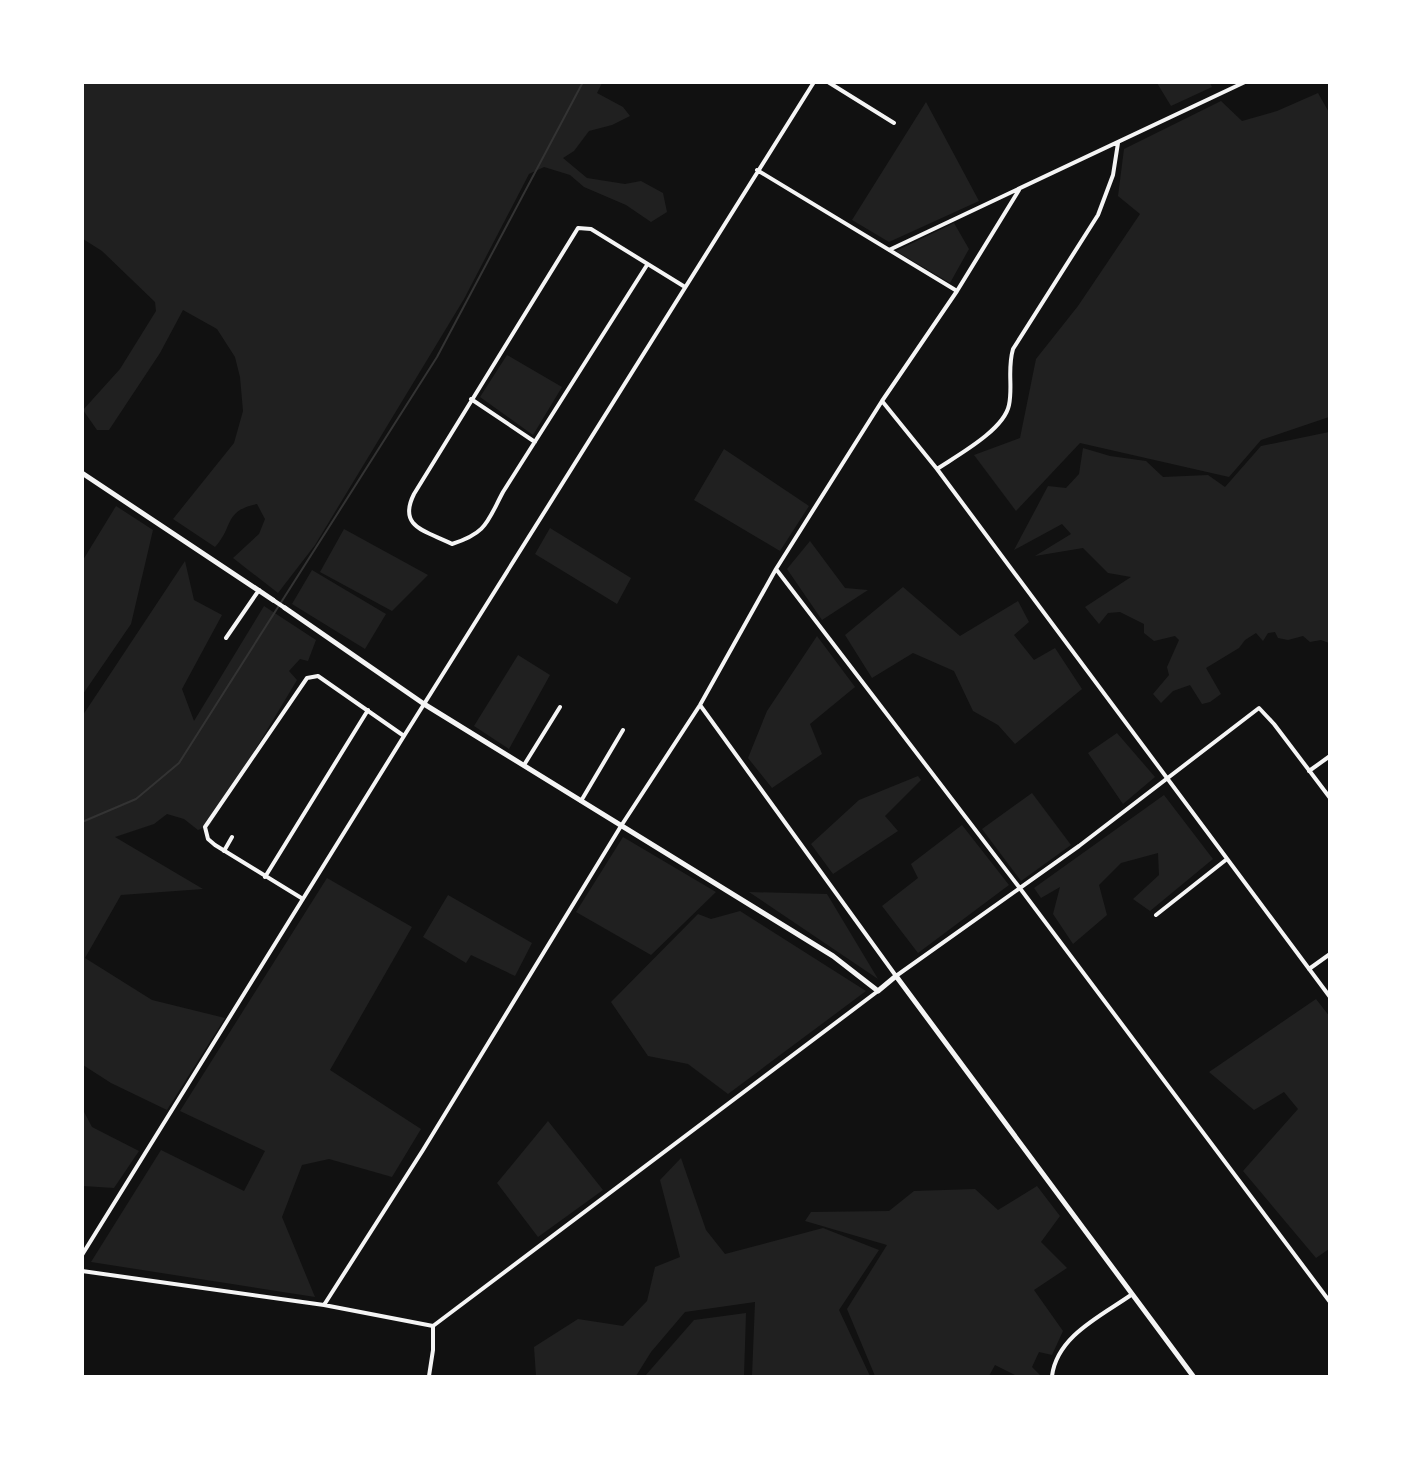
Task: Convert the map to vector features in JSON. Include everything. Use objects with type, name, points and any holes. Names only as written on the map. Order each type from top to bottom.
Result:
[{"type":"main road","points":[[82,473],[273,600]]},
{"type":"main road","points":[[285,608],[424,704],[833,956],[878,991],[896,976],[1193,1377]]},
{"type":"street","points":[[82,1255],[814,82]]},
{"type":"street","points":[[828,82],[894,123]]},
{"type":"street","points":[[889,250],[1245,82]]},
{"type":"street","points":[[937,469],[1004,419],[1010,403],[1009,373],[1013,349],[1098,215],[1113,174],[1118,142]]},
{"type":"street","points":[[757,170],[957,291]]},
{"type":"street","points":[[324,1305],[423,1150],[621,826],[700,705],[776,569],[882,401],[957,291],[1019,190]]},
{"type":"street","points":[[646,265],[503,492],[483,528],[471,538],[452,544],[413,524],[408,517],[410,502],[471,399],[578,228],[591,229],[685,287]]},
{"type":"street","points":[[471,399],[535,442]]},
{"type":"street","points":[[882,401],[937,469],[1329,997]]},
{"type":"street","points":[[776,569],[1019,887],[1329,1302]]},
{"type":"street","points":[[226,638],[259,590]]},
{"type":"street","points":[[273,600],[285,608]]},
{"type":"street","points":[[303,899],[224,851],[208,839],[205,827],[307,678],[318,676],[404,736]]},
{"type":"street","points":[[700,705],[896,976],[1079,846],[1259,708],[1274,724],[1329,798]]},
{"type":"street","points":[[523,766],[560,707]]},
{"type":"street","points":[[265,877],[368,710]]},
{"type":"street","points":[[581,801],[623,730]]},
{"type":"street","points":[[1309,771],[1329,756]]},
{"type":"street","points":[[224,851],[232,837]]},
{"type":"street","points":[[1156,915],[1227,859]]},
{"type":"street","points":[[1309,969],[1329,954]]},
{"type":"street","points":[[82,1271],[324,1305],[433,1326],[878,991]]},
{"type":"street","points":[[1052,1377],[1056,1359],[1063,1346],[1078,1332],[1131,1295]]},
{"type":"street","points":[[429,1377],[433,1350],[433,1326]]},
{"type":"shaded area","points":[[83,82],[602,83],[597,93],[623,107],[630,116],[612,125],[589,131],[574,151],[563,158],[587,178],[625,184],[641,181],[663,193],[667,212],[651,222],[626,205],[584,187],[570,175],[544,167],[529,174],[464,299],[315,545],[278,593],[233,558],[259,534],[265,519],[257,504],[246,507],[234,515],[215,547],[173,519],[234,443],[243,411],[240,377],[235,357],[217,329],[183,310],[160,353],[109,430],[97,430],[83,410],[120,369],[156,311],[155,302],[102,251],[83,239]]},
{"type":"shaded area","points":[[1157,83],[1210,83],[1212,87],[1171,106]]},
{"type":"shaded area","points":[[1318,93],[1330,114],[1329,417],[1261,440],[1229,477],[1080,443],[1016,511],[974,455],[1020,438],[1036,359],[1078,306],[1140,214],[1118,196],[1124,149],[1221,101],[1242,121],[1277,111]]},
{"type":"shaded area","points":[[926,102],[979,201],[889,242],[852,220]]},
{"type":"shaded area","points":[[954,223],[969,249],[950,283],[896,251]]},
{"type":"shaded area","points":[[507,355],[562,387],[533,435],[480,397]]},
{"type":"shaded area","points":[[1329,432],[1329,643],[1321,640],[1310,642],[1303,636],[1288,640],[1278,638],[1275,632],[1268,633],[1263,641],[1256,633],[1245,640],[1239,648],[1206,668],[1221,694],[1210,702],[1202,704],[1190,685],[1173,691],[1161,703],[1153,694],[1169,675],[1167,667],[1179,640],[1175,636],[1154,641],[1144,633],[1144,624],[1120,612],[1108,613],[1099,624],[1085,607],[1131,577],[1108,573],[1083,548],[1035,556],[1071,534],[1062,524],[1014,550],[1048,486],[1066,488],[1079,474],[1083,448],[1110,456],[1146,461],[1163,477],[1208,475],[1225,487],[1261,446]]},
{"type":"shaded area","points":[[724,449],[809,506],[780,551],[694,500]]},
{"type":"shaded area","points":[[116,506],[153,530],[131,624],[83,694],[83,560]]},
{"type":"shaded area","points":[[550,528],[631,578],[617,604],[535,554]]},
{"type":"shaded area","points":[[344,529],[428,575],[392,611],[320,572]]},
{"type":"shaded area","points":[[810,541],[845,588],[868,590],[822,620],[787,569]]},
{"type":"shaded area","points":[[185,561],[194,600],[222,615],[182,689],[194,721],[264,606],[316,640],[308,661],[300,659],[289,671],[297,680],[210,825],[198,830],[184,819],[167,814],[154,824],[115,837],[203,889],[121,895],[85,958],[152,1000],[225,1018],[167,1110],[111,1083],[83,1065],[83,715]]},
{"type":"shaded area","points":[[312,570],[386,614],[365,649],[292,604]]},
{"type":"shaded area","points":[[903,587],[960,636],[1018,601],[1029,622],[1014,635],[1034,660],[1055,648],[1082,689],[1015,744],[998,725],[973,711],[954,671],[913,653],[872,678],[845,635]]},
{"type":"shaded area","points":[[817,636],[855,687],[810,724],[822,754],[772,788],[748,758],[767,711]]},
{"type":"shaded area","points":[[518,655],[550,675],[509,749],[474,726]]},
{"type":"shaded area","points":[[1117,733],[1155,777],[1123,804],[1088,753]]},
{"type":"shaded area","points":[[918,776],[921,780],[885,816],[898,831],[833,874],[811,844],[859,800]]},
{"type":"shaded area","points":[[1032,793],[1071,845],[1021,881],[982,829]]},
{"type":"shaded area","points":[[1164,795],[1213,859],[1150,911],[1133,899],[1159,875],[1158,853],[1121,863],[1099,885],[1107,915],[1073,944],[1053,914],[1060,887],[1041,898],[1034,888]]},
{"type":"shaded area","points":[[962,825],[1009,885],[918,953],[882,906],[918,878],[911,864]]},
{"type":"shaded area","points":[[623,837],[716,892],[651,955],[576,912]]},
{"type":"shaded area","points":[[327,878],[412,927],[330,1070],[421,1129],[392,1177],[329,1159],[302,1165],[282,1217],[315,1297],[91,1262],[161,1150],[244,1191],[265,1151],[180,1111]]},
{"type":"shaded area","points":[[749,892],[827,894],[878,979]]},
{"type":"shaded area","points":[[448,895],[532,943],[515,976],[471,955],[466,963],[423,937]]},
{"type":"shaded area","points":[[740,911],[866,991],[728,1094],[688,1064],[648,1056],[611,1002],[698,914],[711,919]]},
{"type":"shaded area","points":[[1316,999],[1330,1017],[1329,1249],[1316,1258],[1243,1171],[1298,1109],[1284,1092],[1254,1110],[1209,1072]]},
{"type":"shaded area","points":[[83,1110],[92,1127],[139,1151],[114,1188],[83,1186]]},
{"type":"shaded area","points":[[548,1121],[603,1190],[538,1237],[497,1183]]},
{"type":"shaded area","points":[[681,1158],[706,1230],[725,1254],[823,1228],[879,1250],[839,1310],[870,1376],[752,1376],[755,1302],[685,1312],[651,1352],[636,1376],[536,1376],[534,1347],[578,1319],[623,1326],[647,1301],[655,1267],[680,1257],[660,1180]]},
{"type":"shaded area","points":[[1037,1186],[1060,1216],[1041,1242],[1067,1268],[1034,1290],[1063,1331],[1052,1355],[1039,1352],[1032,1367],[1041,1376],[1017,1376],[995,1365],[989,1376],[875,1376],[847,1309],[887,1245],[805,1221],[811,1212],[889,1211],[914,1191],[975,1189],[998,1210]]},
{"type":"shaded area","points":[[746,1313],[744,1376],[645,1376],[694,1320]]},
{"type":"waterway","points":[[82,822],[136,799],[179,763],[437,357],[583,82]]}]
